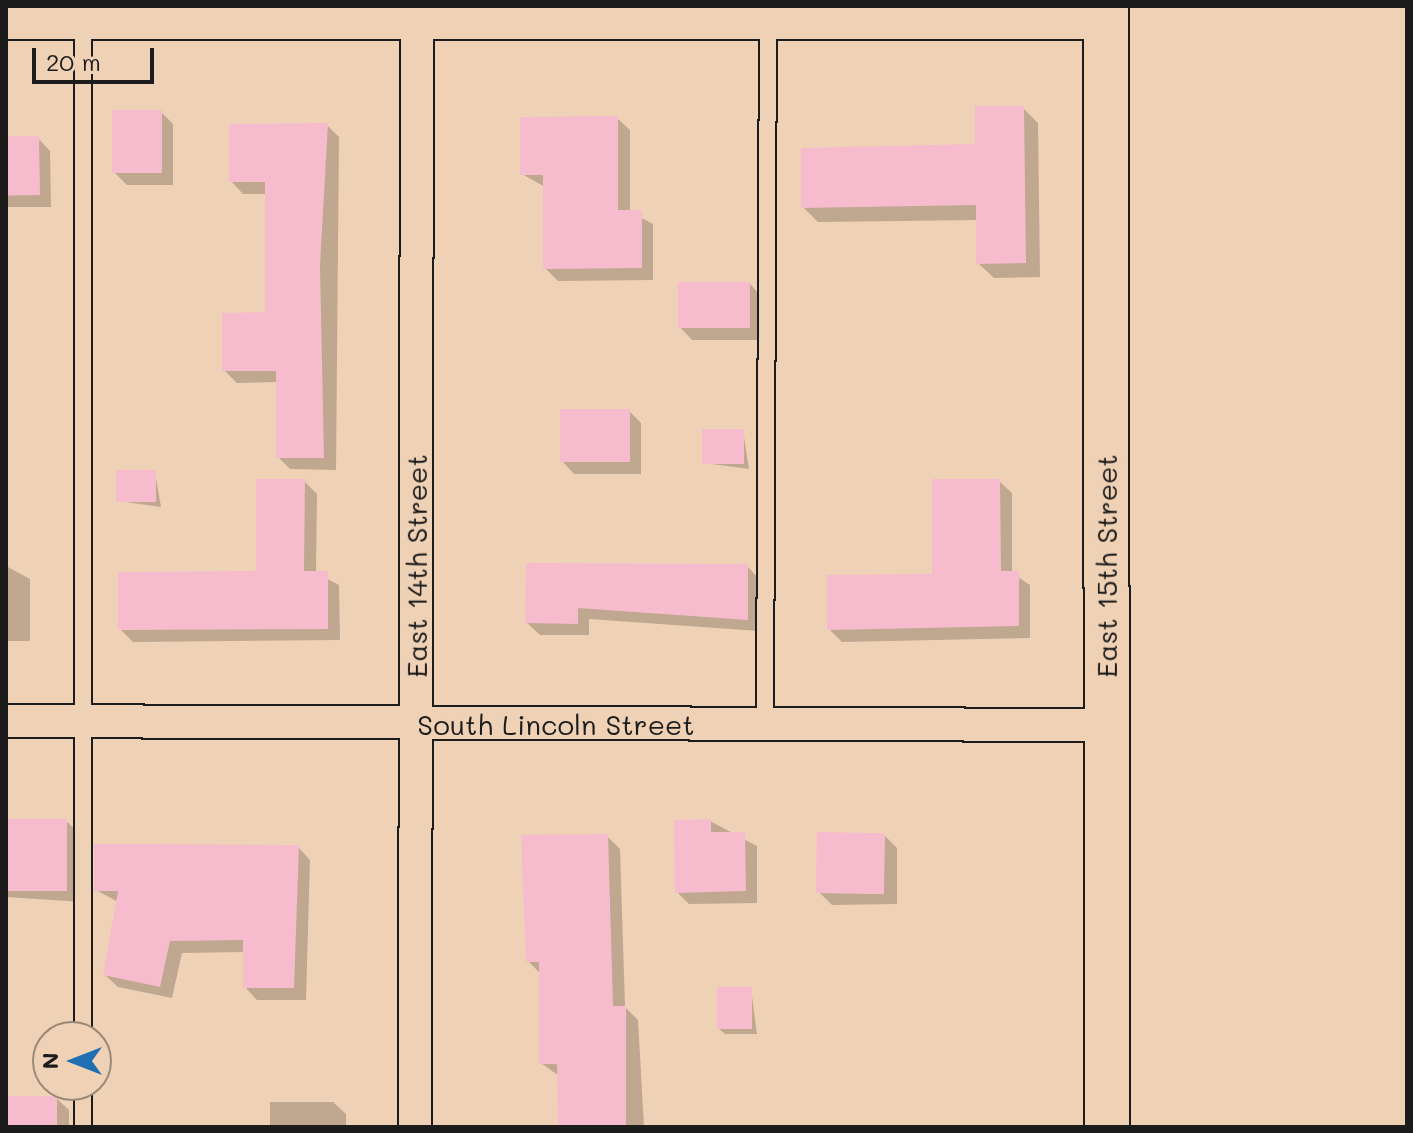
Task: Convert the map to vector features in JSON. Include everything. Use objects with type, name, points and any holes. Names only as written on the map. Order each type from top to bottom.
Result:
[{"type":"main road","name":"East 15th Street","points":[[1106,14],[1107,1127]]},
{"type":"street","points":[[6,23],[83,14],[1106,14]]},
{"type":"street","name":"East 14th Street","points":[[415,1127],[417,14]]},
{"type":"street","name":"South Lincoln Street","points":[[6,721],[1106,725]]},
{"type":"lane","points":[[83,14],[83,1021]]},
{"type":"lane","points":[[765,724],[768,14]]},
{"type":"lane","points":[[83,1101],[83,1127]]},
{"type":"building","points":[[975,106],[1024,106],[1026,263],[976,264],[976,205],[801,208],[801,148],[975,144]]},
{"type":"building","points":[[112,110],[162,110],[162,173],[112,173]]},
{"type":"building","points":[[618,116],[618,210],[642,210],[642,268],[543,269],[543,175],[520,175],[520,117]]},
{"type":"building","points":[[328,123],[320,266],[324,458],[276,458],[276,371],[222,371],[222,313],[265,312],[265,182],[229,182],[229,124]]},
{"type":"building","points":[[39,136],[40,195],[7,196],[6,137]]},
{"type":"building","points":[[678,282],[750,282],[750,328],[678,328]]},
{"type":"building","points":[[560,409],[630,409],[630,462],[560,462]]},
{"type":"building","points":[[702,429],[744,429],[744,464],[702,464]]},
{"type":"building","points":[[116,470],[156,470],[156,502],[116,502]]},
{"type":"building","points":[[256,479],[305,479],[304,571],[328,571],[328,629],[118,630],[118,572],[256,571]]},
{"type":"building","points":[[932,479],[1000,479],[1001,571],[1019,571],[1019,626],[827,630],[827,575],[932,574]]},
{"type":"building","points":[[526,563],[748,564],[748,620],[578,608],[578,624],[525,623]]},
{"type":"building","points":[[6,819],[67,819],[67,891],[6,891]]},
{"type":"building","points":[[711,819],[711,832],[745,832],[746,891],[675,893],[674,820]]},
{"type":"building","points":[[817,832],[885,833],[884,894],[816,893]]},
{"type":"building","points":[[608,834],[613,1006],[626,1006],[626,1127],[558,1127],[557,1064],[539,1064],[539,962],[526,962],[521,835]]},
{"type":"building","points":[[94,844],[299,845],[294,988],[243,988],[243,940],[170,941],[160,987],[103,975],[118,891],[94,891]]},
{"type":"building","points":[[717,987],[752,987],[752,1029],[717,1029]]},
{"type":"building","points":[[6,1096],[32,1096],[32,1101],[57,1101],[57,1127],[6,1127]]}]
